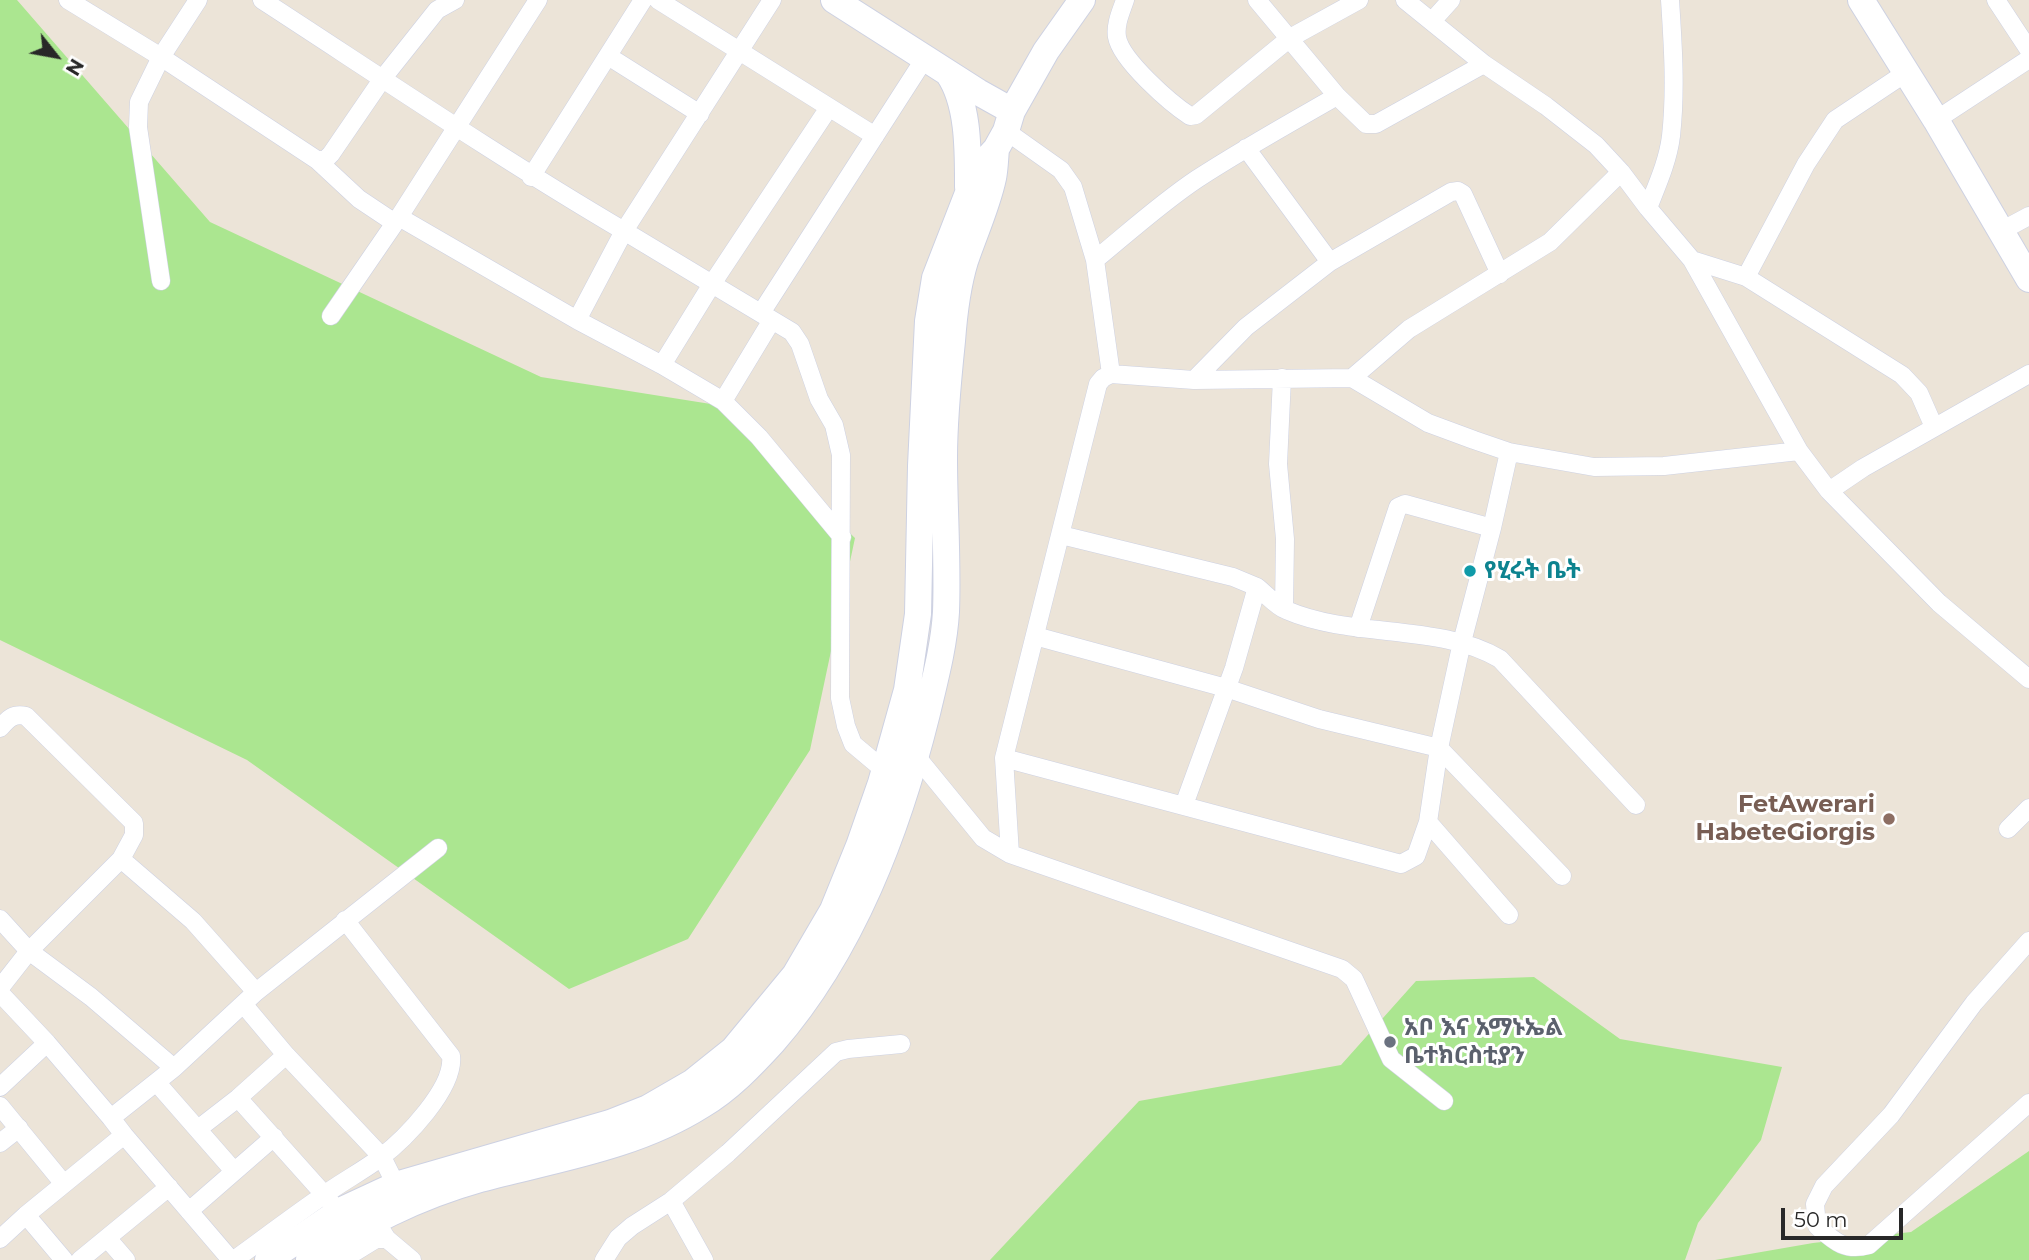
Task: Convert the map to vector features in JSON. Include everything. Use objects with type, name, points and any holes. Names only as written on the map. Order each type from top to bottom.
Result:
[{"type":"main road","points":[[834,0],[948,73],[1005,130]]},
{"type":"main road","points":[[1861,0],[1936,120],[2029,279]]},
{"type":"main road","points":[[309,1260],[403,1205],[477,1180],[601,1148],[672,1122],[703,1105],[732,1084],[783,1029],[859,846],[907,690],[915,650],[928,321],[935,278],[968,187],[1005,130],[1046,51],[1080,1]]},
{"type":"main road","points":[[948,73],[958,87],[968,148],[968,187]]},
{"type":"main road","points":[[375,1219],[396,1185],[611,1123],[648,1108],[693,1082],[733,1050],[765,1014],[805,981],[848,930],[872,881],[903,797],[941,655],[946,612],[944,456],[948,371],[956,296],[1005,130]]},
{"type":"main road","points":[[920,552],[946,551]]},
{"type":"main road","points":[[268,1260],[332,1203],[375,1219]]},
{"type":"street","points":[[68,0],[161,57],[317,160],[359,198],[723,401],[758,437],[842,537]]},
{"type":"street","points":[[160,281],[138,127],[139,102],[161,57],[198,0]]},
{"type":"street","points":[[262,0],[531,177],[792,332],[800,344],[819,399],[834,425],[841,455],[840,698],[853,744],[882,776]]},
{"type":"street","points":[[317,160],[325,160],[331,154],[430,5],[455,0]]},
{"type":"street","points":[[331,316],[397,220],[538,0]]},
{"type":"street","points":[[531,177],[643,0]]},
{"type":"street","points":[[658,0],[875,136]]},
{"type":"street","points":[[577,320],[624,231],[772,0]]},
{"type":"street","points":[[1125,0],[1118,21],[1117,37],[1123,51],[1133,65],[1190,116],[1196,116],[1290,38],[1359,0]]},
{"type":"street","points":[[1257,0],[1338,96],[1366,124],[1376,124],[1484,64]]},
{"type":"street","points":[[1405,0],[1484,64],[1546,106],[1596,145],[1621,172],[1692,260],[1799,450],[1829,491],[1939,603],[2029,679]]},
{"type":"street","points":[[1433,20],[1451,0]]},
{"type":"street","points":[[1648,208],[1671,137],[1673,52],[1670,0]]},
{"type":"street","points":[[1996,0],[2029,50]]},
{"type":"street","points":[[608,56],[700,114]]},
{"type":"street","points":[[723,401],[766,316],[925,58]]},
{"type":"street","points":[[1936,120],[2029,60]]},
{"type":"street","points":[[1746,277],[1806,164],[1835,120],[1907,72]]},
{"type":"street","points":[[1095,260],[1195,181],[1246,148],[1338,96]]},
{"type":"street","points":[[662,365],[828,108]]},
{"type":"street","points":[[1005,130],[1061,170],[1073,187],[1095,260],[1111,374]]},
{"type":"street","points":[[1246,148],[1330,262]]},
{"type":"street","points":[[1352,378],[1409,329],[1549,242],[1621,172]]},
{"type":"street","points":[[1194,380],[1246,327],[1330,262],[1451,192],[1458,191],[1463,194],[1500,274]]},
{"type":"street","points":[[2001,231],[2029,216]]},
{"type":"street","points":[[1692,260],[1746,277],[1902,375],[1919,393],[1934,427]]},
{"type":"street","points":[[1010,854],[1004,758],[1098,384],[1102,378],[1111,374],[1194,380],[1352,378],[1428,423],[1509,452],[1594,467],[1664,466],[1799,450]]},
{"type":"street","points":[[1829,491],[1863,468],[2029,374]]},
{"type":"street","points":[[1282,378],[1278,464],[1285,539],[1284,609]]},
{"type":"street","points":[[1004,758],[1401,864],[1416,856],[1428,822],[1439,748],[1462,642],[1509,452]]},
{"type":"street","points":[[1358,628],[1398,507],[1405,504],[1492,528]]},
{"type":"street","points":[[1061,535],[1233,577],[1257,587],[1284,609],[1331,624],[1462,642],[1484,649],[1500,659],[1636,805]]},
{"type":"street","points":[[1184,805],[1234,668],[1257,587]]},
{"type":"street","points":[[1035,636],[1226,688],[1319,719],[1439,748],[1562,876]]},
{"type":"street","points":[[0,728],[11,717],[26,716],[134,823],[134,835],[121,859],[29,951],[0,988]]},
{"type":"street","points":[[916,756],[983,838],[1010,854],[1342,969],[1354,979],[1391,1059],[1444,1101]]},
{"type":"street","points":[[2008,829],[2029,808]]},
{"type":"street","points":[[1428,822],[1509,915]]},
{"type":"street","points":[[111,1118],[157,1083],[250,998],[438,848]]},
{"type":"street","points":[[121,859],[193,921],[250,998],[286,1055],[382,1157],[396,1185]]},
{"type":"street","points":[[0,919],[29,951],[91,998],[174,1068]]},
{"type":"street","points":[[0,993],[47,1043],[232,1260],[332,1203],[432,1107],[449,1078],[451,1056],[345,920]]},
{"type":"street","points":[[2029,941],[1974,1003],[1891,1115],[1824,1186],[1815,1204],[1817,1226],[1838,1244],[1848,1248],[1869,1245],[2029,1103]]},
{"type":"street","points":[[0,1087],[47,1043]]},
{"type":"street","points":[[604,1260],[618,1238],[671,1201],[836,1052],[901,1044]]},
{"type":"street","points":[[198,1129],[286,1055]]},
{"type":"street","points":[[157,1083],[234,1171]]},
{"type":"street","points":[[238,1098],[332,1203]]},
{"type":"street","points":[[0,1105],[64,1184]]},
{"type":"street","points":[[0,1143],[19,1128]]},
{"type":"street","points":[[0,1239],[26,1214],[124,1135]]},
{"type":"street","points":[[189,1211],[274,1138]]},
{"type":"street","points":[[80,1260],[169,1187]]},
{"type":"street","points":[[671,1201],[704,1260]]},
{"type":"street","points":[[26,1214],[64,1260]]},
{"type":"street","points":[[342,1260],[376,1239],[375,1219]]},
{"type":"street","points":[[375,1219],[412,1260]]},
{"type":"street","points":[[107,1238],[126,1260]]},
{"type":"green space","points":[[0,0],[17,0],[210,222],[541,377],[717,405],[855,538],[810,750],[688,939],[569,989],[247,760],[0,640]]},
{"type":"green space","points":[[1534,977],[1620,1039],[1782,1067],[1761,1140],[1698,1223],[1685,1260],[990,1260],[1139,1101],[1341,1065],[1416,981]]},
{"type":"green space","points":[[2029,1151],[2029,1260],[1715,1260],[1813,1243],[1911,1232]]},
{"type":"place","name":"የሂሩት ቤት","points":[[1470,571]]},
{"type":"place","name":"FetAwerari HabeteGiorgis","points":[[1889,819]]},
{"type":"place","name":"አቦ እና አማኑኤል ቤተክርስቲያን","points":[[1390,1042]]}]
